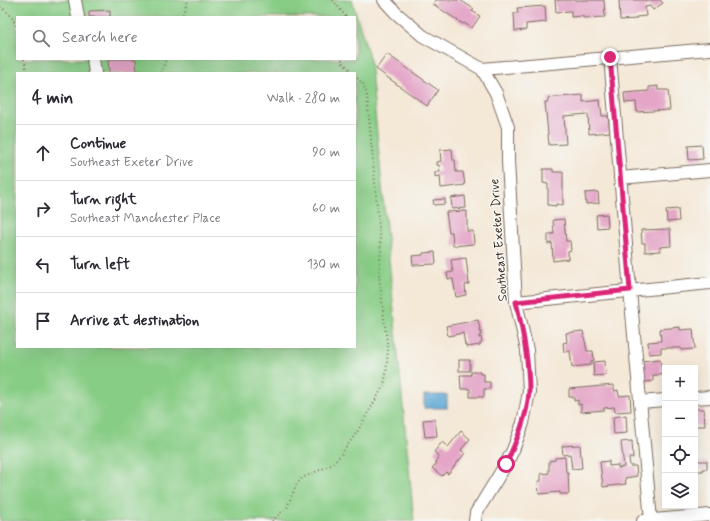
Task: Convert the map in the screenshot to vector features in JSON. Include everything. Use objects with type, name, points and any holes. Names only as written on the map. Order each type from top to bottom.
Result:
[{"type":"street","points":[[75,0],[78,16]]},
{"type":"street","points":[[384,0],[396,13],[423,36],[482,69],[710,49]]},
{"type":"street","points":[[610,57],[640,402],[647,521],[710,515]]},
{"type":"street","points":[[93,60],[95,72]]},
{"type":"street","name":"Southeast Exeter Drive","points":[[475,521],[476,513],[513,450],[523,423],[529,392],[527,350],[516,302],[508,168],[508,127],[496,93],[482,69]]},
{"type":"street","points":[[620,178],[710,170]]},
{"type":"street","points":[[516,302],[710,283]]},
{"type":"street","points":[[698,398],[710,397]]},
{"type":"street","points":[[640,402],[662,400]]},
{"type":"path","points":[[181,16],[188,0]]},
{"type":"path","points":[[334,0],[345,16]]},
{"type":"path","points":[[0,7],[12,17],[16,25]]},
{"type":"path","points":[[24,60],[26,72]]},
{"type":"path","points":[[161,72],[166,60]]},
{"type":"path","points":[[342,60],[351,72]]},
{"type":"path","points":[[272,521],[287,507],[297,484],[302,478],[331,465],[340,456],[357,432],[384,385],[388,350],[379,276],[381,250],[368,95],[363,84],[356,77]]},
{"type":"green space","points":[[0,0],[352,0],[370,60],[414,521],[0,521]]},
{"type":"water","points":[[424,395],[447,395],[447,408],[424,408]]},
{"type":"building","points":[[436,0],[460,0],[474,9],[472,11],[480,16],[472,28],[464,23],[463,24],[433,4]]},
{"type":"building","points":[[555,0],[604,0],[605,17],[571,17],[571,11],[556,12]]},
{"type":"building","points":[[619,0],[660,0],[663,3],[653,10],[650,6],[645,7],[646,16],[636,17],[636,19],[620,20]]},
{"type":"building","points":[[545,6],[546,22],[526,24],[526,30],[515,31],[514,13],[518,13],[517,8]]},
{"type":"building","points":[[110,10],[110,16],[89,16],[89,11]]},
{"type":"building","points":[[387,54],[438,90],[427,106],[376,69]]},
{"type":"building","points":[[108,60],[136,60],[137,72],[109,72]]},
{"type":"building","points":[[658,86],[658,90],[668,90],[670,110],[637,112],[636,102],[625,103],[624,93],[649,91],[649,87]]},
{"type":"building","points":[[583,95],[583,102],[600,100],[602,116],[608,116],[610,132],[589,134],[588,114],[564,116],[566,144],[549,145],[545,102],[548,102],[548,98]]},
{"type":"building","points":[[702,145],[703,159],[689,160],[688,146]]},
{"type":"building","points":[[452,149],[456,172],[463,172],[465,185],[441,188],[440,176],[435,177],[435,172],[440,172],[437,162],[441,161],[440,150]]},
{"type":"building","points":[[543,169],[553,169],[553,172],[563,172],[563,205],[548,205],[548,184],[543,183]]},
{"type":"building","points":[[598,192],[599,203],[586,204],[585,193]]},
{"type":"building","points":[[465,196],[466,208],[452,209],[451,198]]},
{"type":"building","points":[[445,199],[445,204],[434,205],[433,200]]},
{"type":"building","points":[[678,209],[679,221],[667,222],[666,210]]},
{"type":"building","points":[[467,211],[467,231],[473,231],[474,244],[453,246],[452,232],[449,232],[446,212]]},
{"type":"building","points":[[607,214],[608,227],[597,228],[596,215]]},
{"type":"building","points":[[564,219],[566,241],[570,241],[571,250],[568,251],[568,259],[553,261],[552,243],[548,244],[548,234],[554,234],[553,220]]},
{"type":"building","points":[[670,229],[671,246],[660,247],[661,251],[645,252],[645,243],[642,243],[641,230]]},
{"type":"building","points":[[435,252],[436,264],[413,265],[412,256]]},
{"type":"building","points":[[466,258],[469,284],[465,285],[466,295],[456,297],[453,279],[448,279],[447,273],[453,272],[451,260]]},
{"type":"building","points":[[478,320],[481,333],[479,338],[481,337],[482,342],[480,345],[467,347],[465,345],[463,333],[448,336],[446,326]]},
{"type":"building","points":[[680,327],[680,330],[693,329],[695,349],[681,350],[681,348],[661,348],[661,353],[649,354],[648,342],[661,341],[660,329]]},
{"type":"building","points":[[583,331],[587,351],[593,351],[594,360],[591,361],[591,365],[572,367],[570,351],[564,352],[563,343],[567,342],[566,333]]},
{"type":"building","points":[[660,359],[662,375],[653,375],[653,381],[644,382],[642,361]]},
{"type":"building","points":[[459,360],[470,360],[470,371],[459,371]]},
{"type":"building","points":[[605,361],[606,375],[594,376],[593,362]]},
{"type":"building","points":[[471,372],[480,372],[480,374],[484,374],[484,382],[490,382],[490,389],[484,389],[484,397],[470,397],[470,389],[461,389],[460,375],[471,375]]},
{"type":"building","points":[[614,385],[614,391],[618,390],[619,396],[630,395],[631,411],[615,412],[614,407],[604,408],[604,410],[581,412],[581,404],[578,405],[578,400],[574,401],[574,397],[569,397],[569,389]]},
{"type":"building","points":[[698,409],[704,409],[705,426],[698,426]]},
{"type":"building","points":[[626,415],[627,433],[614,434],[613,417]]},
{"type":"building","points":[[435,419],[437,436],[425,437],[423,420]]},
{"type":"building","points":[[461,431],[470,439],[461,450],[465,453],[448,474],[446,472],[442,476],[432,468],[437,463],[435,462],[439,456],[434,452],[442,442],[448,447]]},
{"type":"building","points":[[632,441],[633,458],[629,458],[630,466],[636,466],[637,476],[625,478],[626,484],[603,487],[600,462],[609,461],[609,466],[618,465],[618,468],[624,467],[621,442]]},
{"type":"building","points":[[580,445],[582,468],[572,469],[570,454],[563,455],[562,446]]},
{"type":"building","points":[[565,457],[566,472],[568,472],[569,494],[560,494],[560,492],[539,494],[538,481],[541,481],[541,474],[549,473],[549,461],[555,460],[555,458]]},
{"type":"building","points":[[698,461],[707,461],[707,469],[703,469],[703,471],[698,471]]},
{"type":"route","points":[[506,464],[523,423],[529,392],[527,350],[516,302],[630,290],[610,57]]}]
